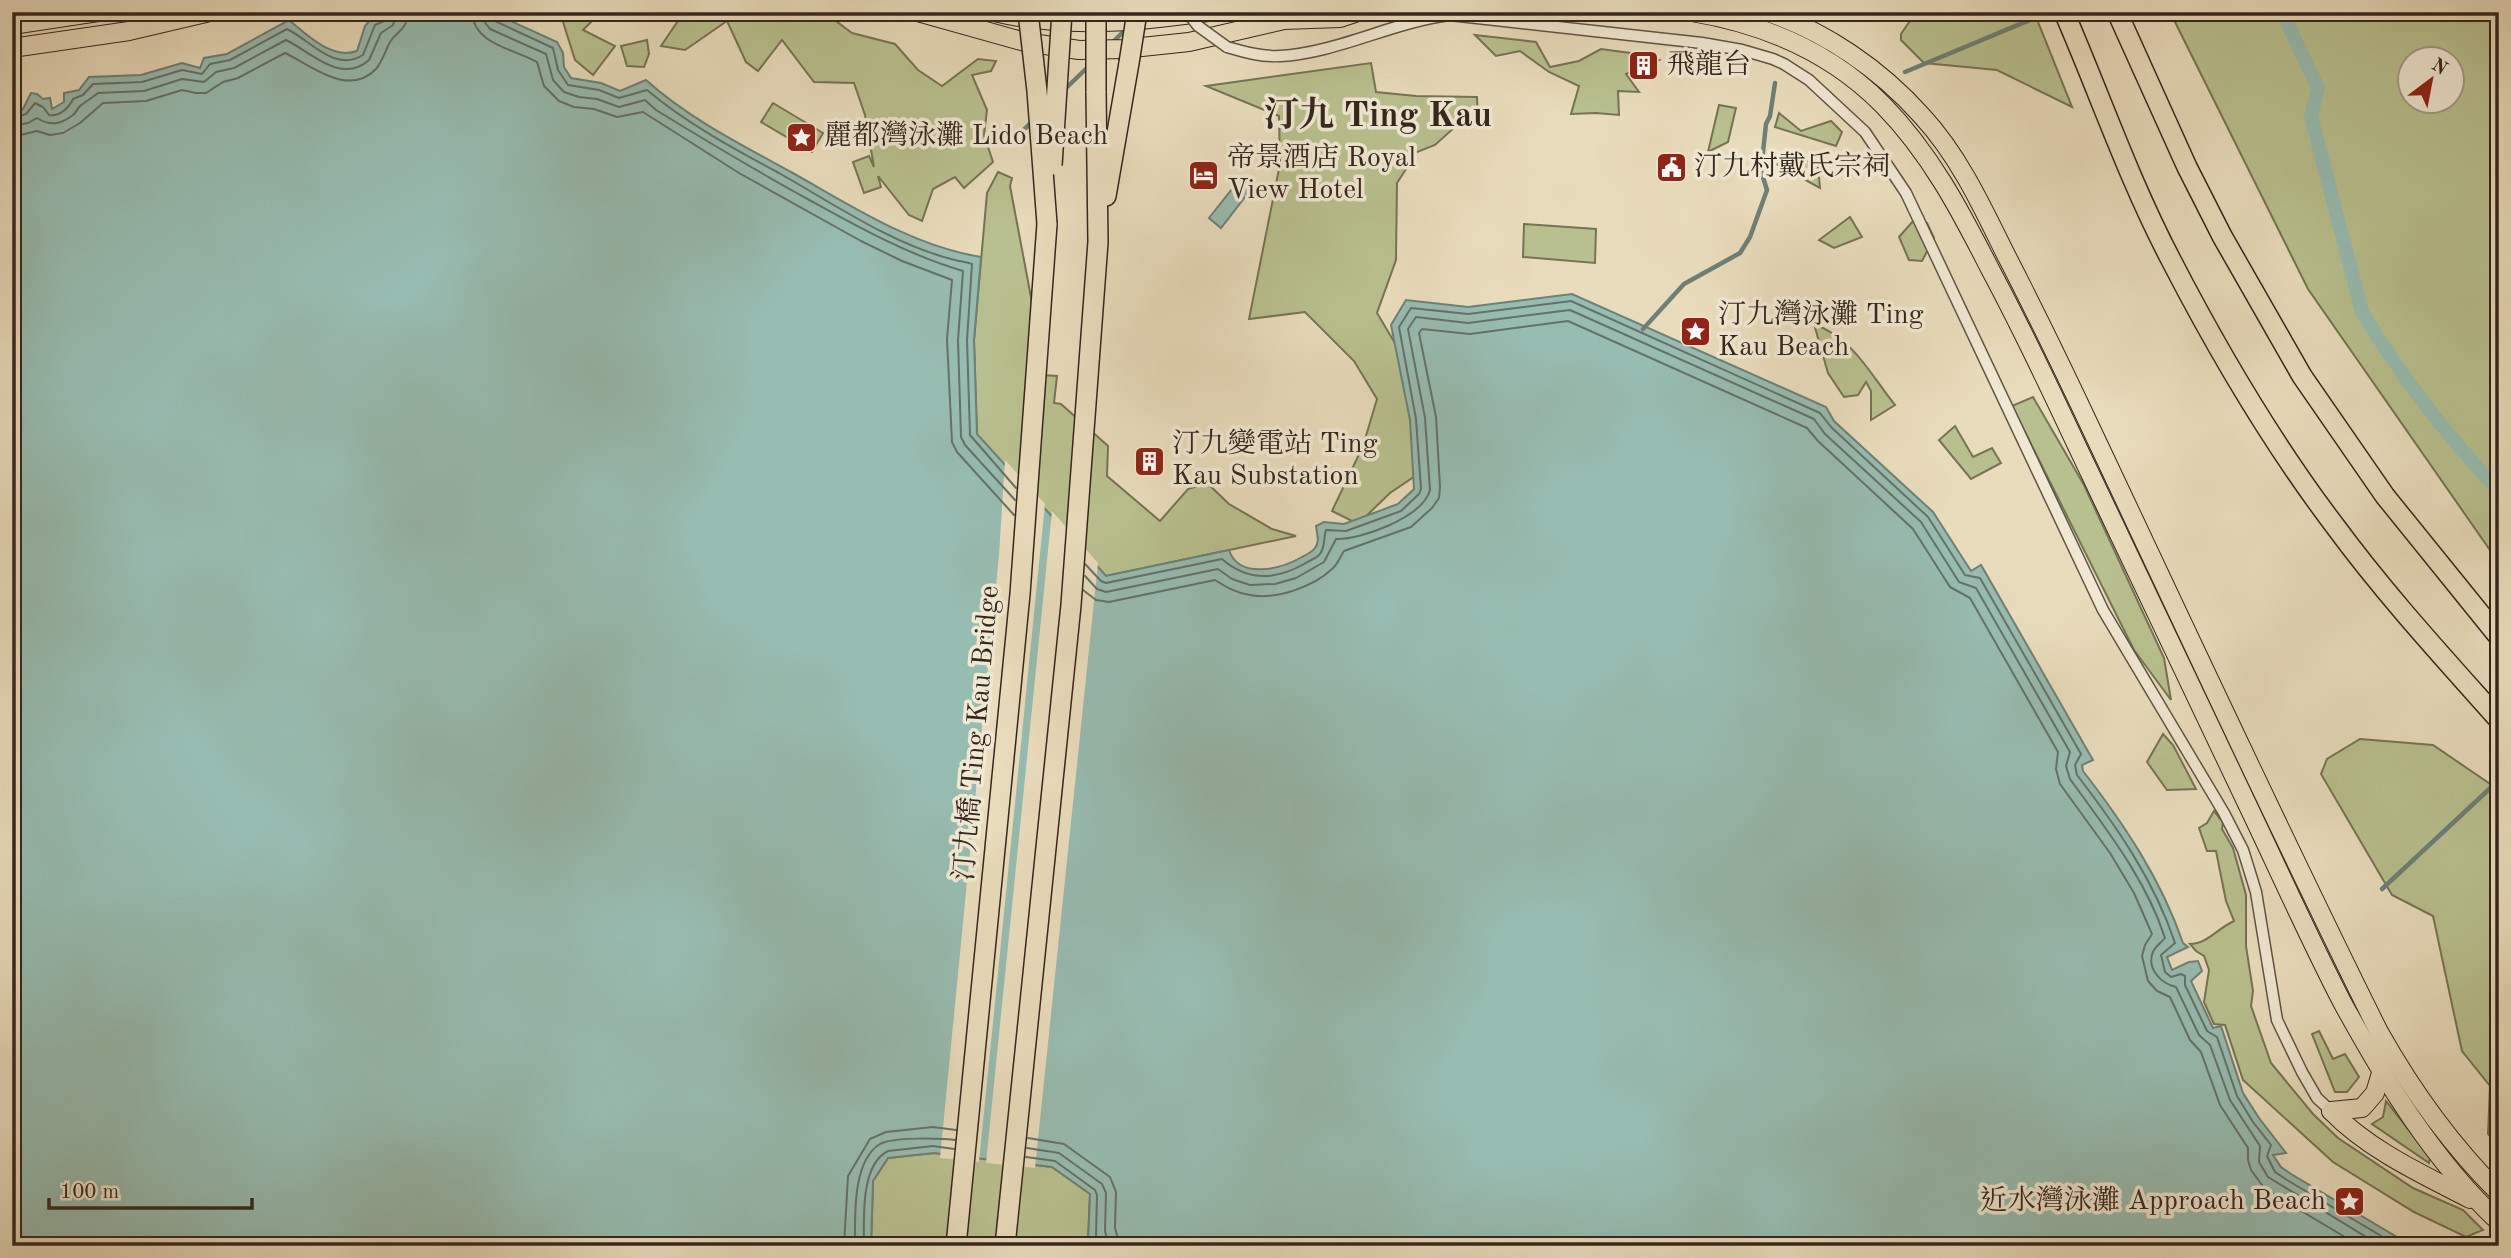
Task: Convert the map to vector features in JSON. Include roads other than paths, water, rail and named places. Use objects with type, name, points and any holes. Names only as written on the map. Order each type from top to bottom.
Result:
[{"type":"highway","points":[[1028,12],[1047,224]]},
{"type":"highway","points":[[1047,224],[1062,12]]},
{"type":"highway","points":[[1005,1246],[1071,605],[1098,242],[1137,12]]},
{"type":"highway","points":[[2064,12],[2117,142],[2170,259],[2266,428],[2336,528],[2499,720]]},
{"type":"highway","points":[[2117,12],[2187,167],[2222,236],[2302,376],[2385,496],[2499,637]]},
{"type":"highway","points":[[1088,18],[1098,242]]},
{"type":"highway","name":"汀九橋 Ting Kau Bridge","points":[[956,1246],[1020,594],[1047,224]]},
{"type":"main road","points":[[15,25],[98,12]]},
{"type":"main road","points":[[12,48],[130,31],[210,12]]},
{"type":"main road","points":[[918,12],[1025,42],[1079,50],[1123,49],[1189,42],[1284,20],[1322,15],[1340,18],[1358,12]]},
{"type":"main road","points":[[994,12],[1022,19],[1088,18],[1121,23],[1208,12]]},
{"type":"main road","points":[[1692,12],[1732,20],[1779,35],[1827,60],[1853,78],[1881,103],[1931,162],[1953,197],[2026,339],[2320,959],[2381,1073],[2426,1142],[2479,1204],[2499,1222]]},
{"type":"main road","points":[[1767,12],[1828,39],[1863,62],[1897,90],[1923,117],[1972,188],[2045,332],[2271,810],[2379,1031],[2396,1063],[2444,1130],[2497,1191]]},
{"type":"main road","points":[[2331,1111],[2362,1108],[2375,1093],[2381,1073]]},
{"type":"main road","points":[[2331,1111],[2349,1129],[2388,1155],[2479,1204]]},
{"type":"street","points":[[59,12],[78,16]]},
{"type":"street","points":[[1186,14],[1227,47],[1251,54],[1278,57],[1304,53],[1422,19],[1450,15],[1712,44],[1784,64],[1808,80],[1856,122],[1876,146],[1906,193],[2103,610],[2224,813],[2243,850],[2256,892],[2277,1020],[2312,1090],[2331,1111]]},
{"type":"water","points":[[416,12],[491,12],[557,42],[563,53],[564,67],[571,78],[601,83],[620,91],[646,80],[679,107],[716,130],[860,211],[931,244],[981,257],[974,340],[977,434],[1106,576],[1229,550],[1234,559],[1251,569],[1272,568],[1293,561],[1314,549],[1318,541],[1316,526],[1324,522],[1344,524],[1398,504],[1414,489],[1410,420],[1391,325],[1406,300],[1468,307],[1572,294],[1826,407],[1834,421],[1933,512],[1971,571],[1981,565],[2093,760],[2082,765],[2083,771],[2113,811],[2153,874],[2183,943],[2188,947],[2167,957],[2172,970],[2198,961],[2202,971],[2191,981],[2213,1028],[2221,1026],[2243,1093],[2286,1153],[2273,1155],[2281,1167],[2412,1246],[1104,1246],[1088,1242],[1090,1194],[1052,1167],[934,1153],[888,1158],[873,1181],[871,1246],[12,1246],[12,111],[23,109],[31,93],[43,99],[50,98],[52,109],[64,102],[64,93],[79,90],[89,77],[141,75],[182,63],[200,68],[204,58],[227,54],[289,20],[329,49],[348,53],[357,51],[365,26],[373,17]]},
{"type":"water","points":[[1240,179],[1252,188],[1221,228],[1209,218]]},
{"type":"waterway","points":[[1905,72],[2049,12]]},
{"type":"waterway","points":[[2282,12],[2318,88],[2311,116],[2362,312],[2426,405],[2499,491]]},
{"type":"waterway","points":[[1111,44],[1127,28]]},
{"type":"waterway","points":[[1064,90],[1090,65]]},
{"type":"waterway","points":[[1643,329],[1684,284],[1740,253],[1750,237],[1767,190],[1761,171],[1766,124],[1770,116],[1775,83]]},
{"type":"waterway","points":[[1015,138],[1033,121]]},
{"type":"waterway","points":[[2382,889],[2499,780]]},
{"type":"place","name":"飛龍台","points":[[1644,66]]},
{"type":"place","name":"麗都灣泳灘 Lido Beach","points":[[801,137]]},
{"type":"place","name":"汀九村戴氏宗祠","points":[[1671,168]]},
{"type":"place","name":"帝景酒店 Royal View Hotel","points":[[1204,175]]},
{"type":"place","name":"汀九灣泳灘 Ting Kau Beach","points":[[1695,332]]},
{"type":"place","name":"汀九變電站 Ting Kau Substation","points":[[1149,461]]},
{"type":"place","name":"近水灣泳灘 Approach Beach","points":[[2349,1202]]},
{"type":"district","name":"汀九 Ting Kau","points":[[1378,116]]}]
